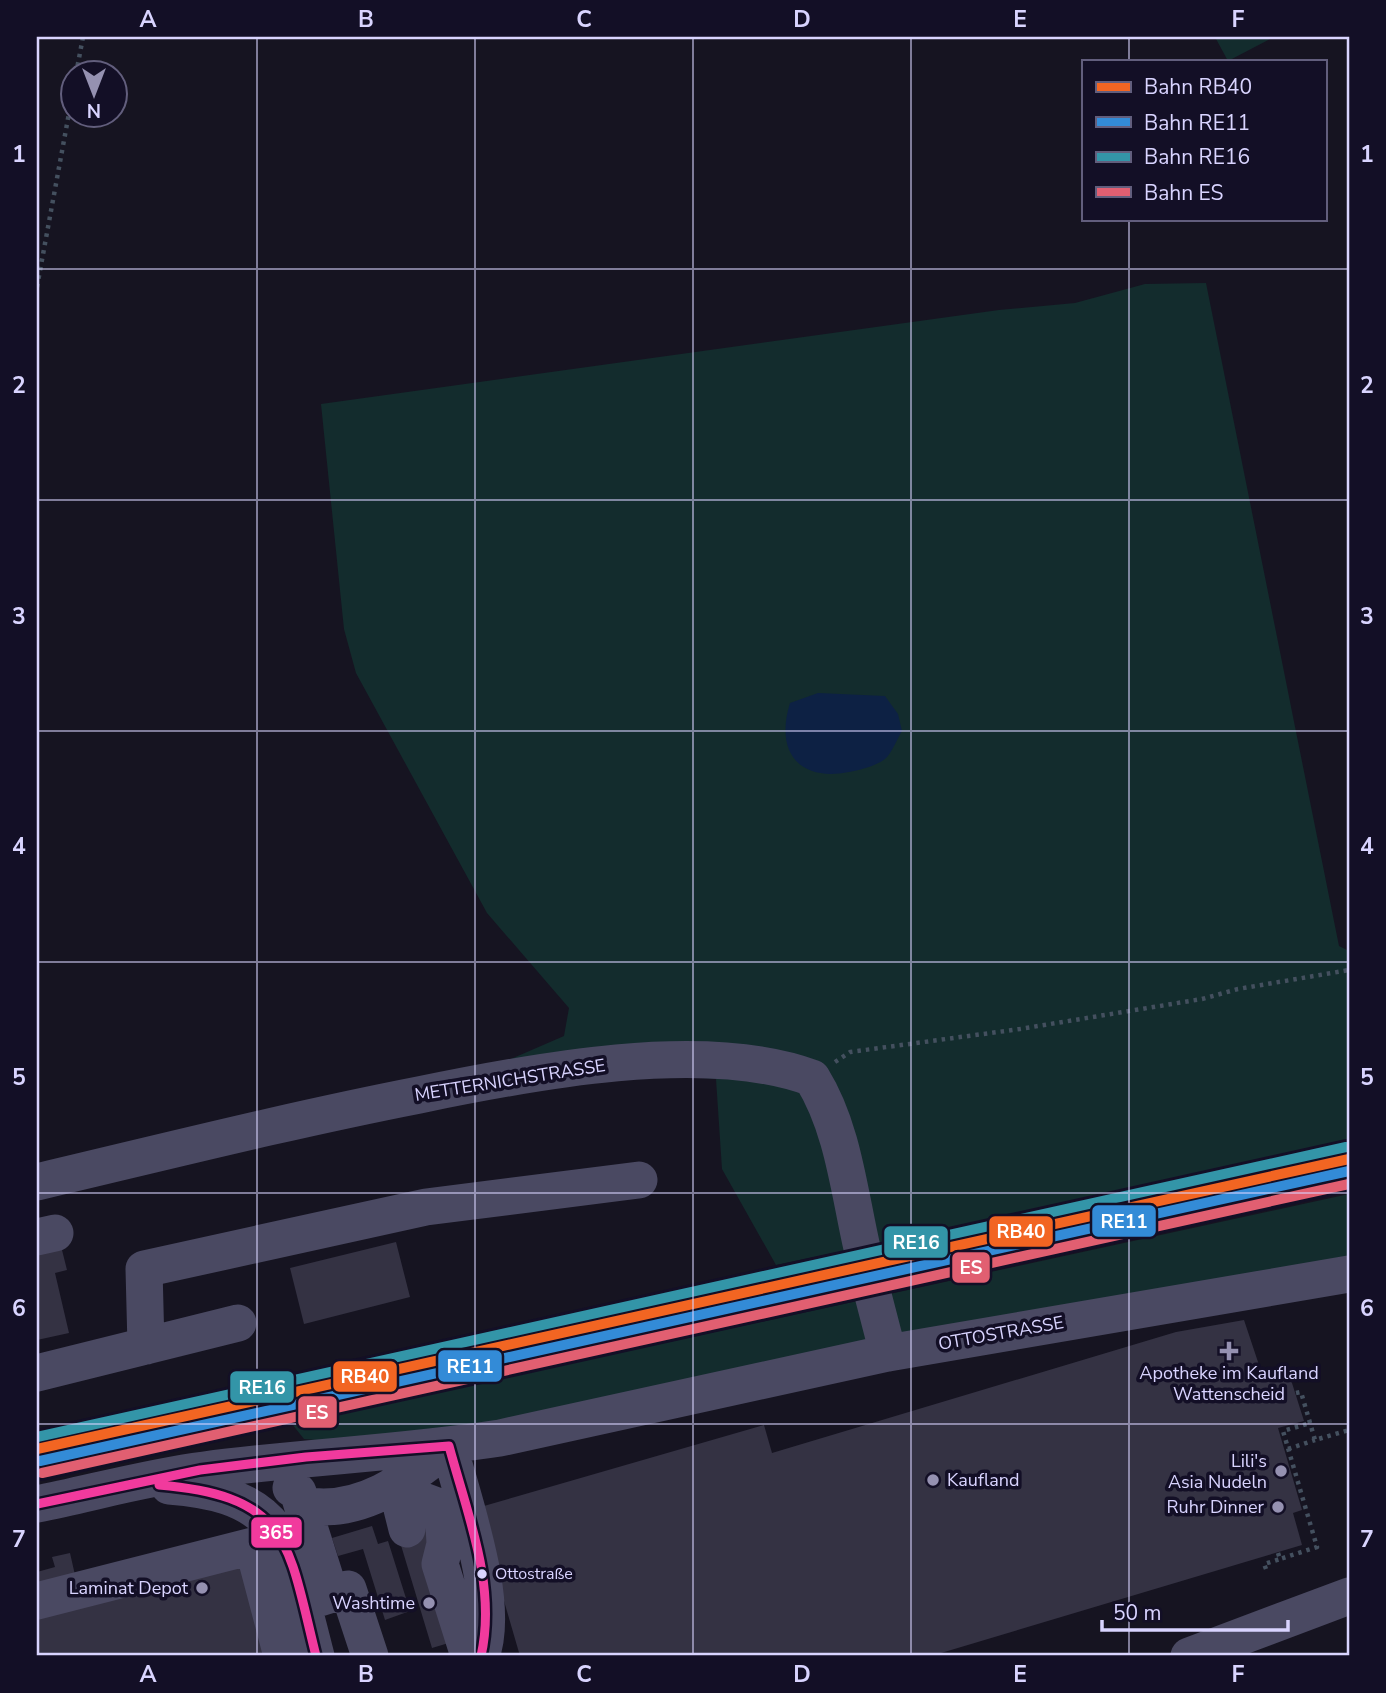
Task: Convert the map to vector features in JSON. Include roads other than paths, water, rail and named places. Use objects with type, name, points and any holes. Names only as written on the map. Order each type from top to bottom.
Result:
[{"type":"street","name":"METTERNICHSTRASSE","points":[[37,1182],[267,1125],[513,1077],[623,1062],[711,1060],[765,1065],[812,1078],[827,1101],[862,1248]]},
{"type":"street","points":[[146,1346],[144,1269],[426,1207],[639,1180]]},
{"type":"street","name":"OTTOSTRASSE","points":[[140,1483],[200,1489],[240,1500],[292,1501],[449,1446],[568,1423],[888,1353],[1349,1274]]},
{"type":"street","points":[[873,1295],[888,1353]]},
{"type":"street","points":[[37,1373],[238,1323]]},
{"type":"street","points":[[316,1656],[316,1599],[292,1501],[317,1507],[359,1503],[408,1479],[449,1446],[488,1610],[487,1641],[481,1656]]},
{"type":"street","name":"OTTOSTRASSE","points":[[37,1504],[200,1470],[247,1465],[292,1501]]},
{"type":"street","points":[[407,1529],[402,1509],[409,1501],[422,1500],[437,1506],[444,1525],[445,1544],[440,1564],[450,1653]]},
{"type":"street","points":[[37,1601],[253,1546],[282,1656]]},
{"type":"street","points":[[316,1599],[348,1590],[370,1656]]},
{"type":"street","points":[[1189,1656],[1349,1596]]},
{"type":"water","points":[[818,693],[885,696],[898,714],[902,731],[888,756],[868,767],[831,774],[804,767],[795,759],[789,749],[786,735],[790,703]]},
{"type":"tunnel","points":[[862,1248],[873,1295]]},
{"type":"rail line","name":"RE16","points":[[37,1437],[1346,1147]]},
{"type":"rail line","name":"RB40","points":[[37,1449],[1349,1159]]},
{"type":"rail line","name":"RE11","points":[[40,1461],[1349,1171]]},
{"type":"rail line","name":"ES","points":[[42,1473],[1349,1184]]},
{"type":"place","name":"Apotheke im Kaufland Wattenscheid","points":[[1229,1351]]},
{"type":"place","name":"Lili's Asia Nudeln","points":[[1281,1471]]},
{"type":"place","name":"Kaufland","points":[[933,1480]]},
{"type":"place","name":"Ruhr Dinner","points":[[1278,1507]]},
{"type":"place","name":"Ottostraße","points":[[482,1574]]},
{"type":"place","name":"Laminat Depot","points":[[202,1588]]},
{"type":"place","name":"Washtime","points":[[429,1603]]}]
